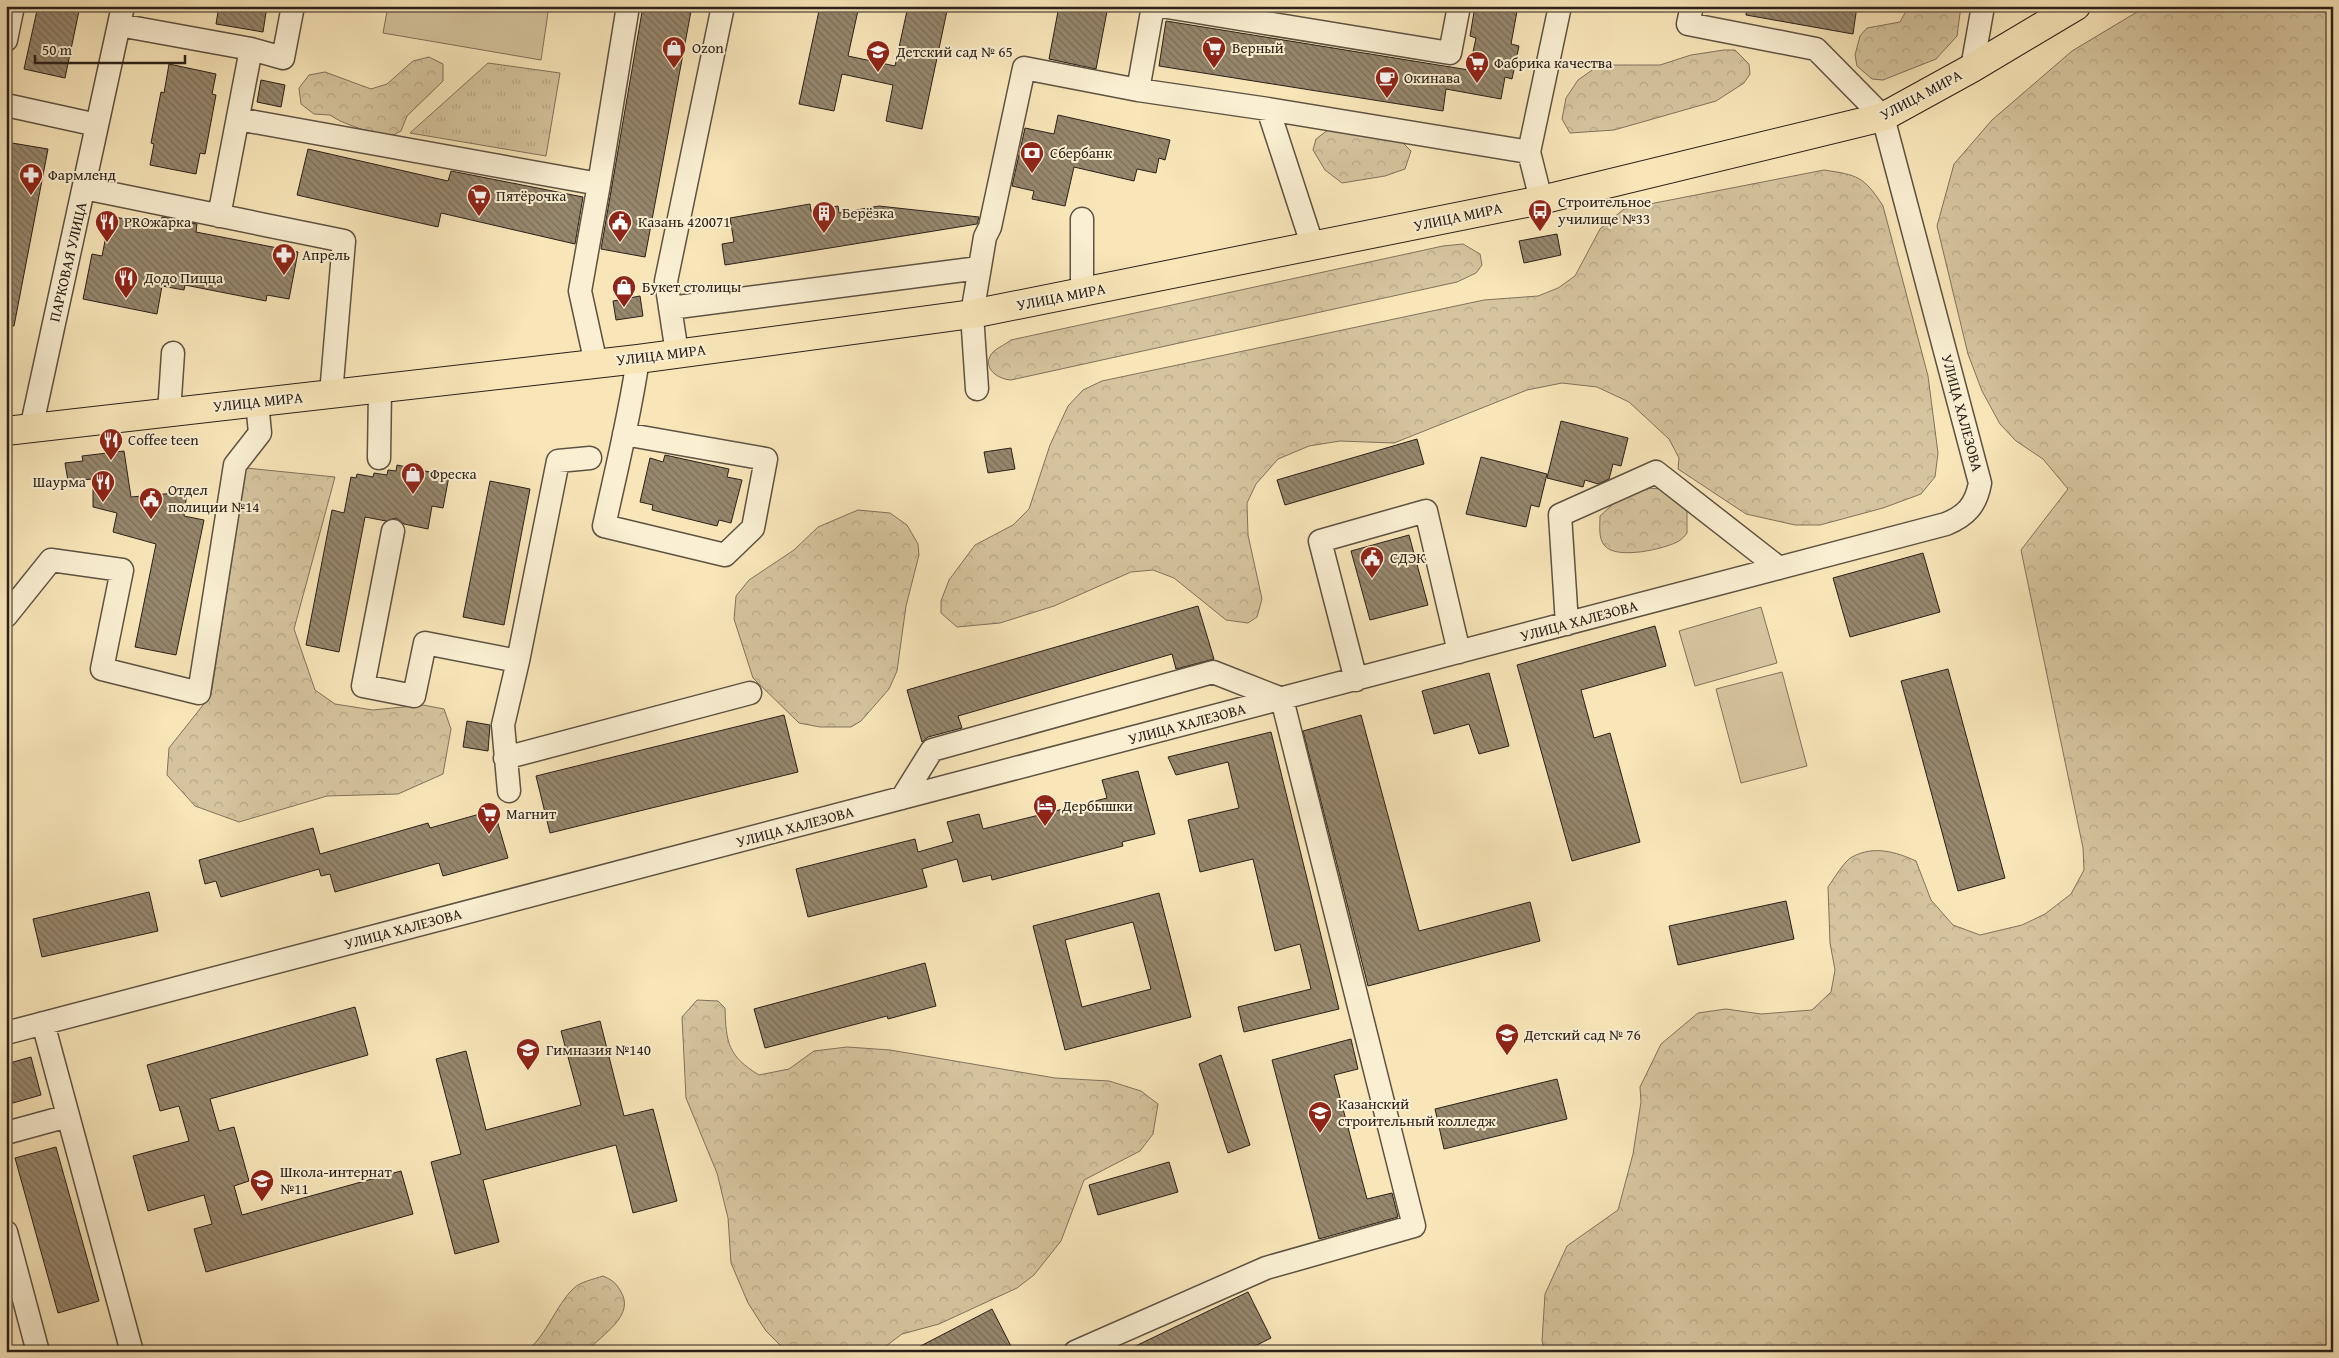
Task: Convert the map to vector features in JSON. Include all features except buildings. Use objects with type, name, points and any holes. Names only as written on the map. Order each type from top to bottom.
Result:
[{"type":"main road","name":"УЛИЦА МИРА","points":[[19,430],[638,359],[972,314],[1313,247],[1541,200],[1883,118],[1972,68],[2062,10]]},
{"type":"street","points":[[6,40],[13,6]]},
{"type":"street","points":[[121,16],[283,58],[293,6]]},
{"type":"street","points":[[596,364],[580,291],[628,6]]},
{"type":"street","points":[[677,353],[666,281],[723,6]]},
{"type":"street","points":[[1138,90],[1153,6]]},
{"type":"street","points":[[1161,6],[1450,53],[1459,6]]},
{"type":"street","points":[[1541,200],[1528,152],[1560,6]]},
{"type":"street","points":[[1692,6],[1688,24],[1816,49],[1883,118]]},
{"type":"street","points":[[1972,68],[1983,6]]},
{"type":"street","name":"ПАРКОВАЯ УЛИЦА","points":[[19,430],[84,188],[121,16]]},
{"type":"street","points":[[219,216],[251,49]]},
{"type":"street","points":[[977,388],[972,314],[984,237],[990,228],[994,176],[1024,68],[1138,90],[1268,109],[1528,152]]},
{"type":"street","points":[[6,105],[97,125]]},
{"type":"street","points":[[1268,109],[1313,247]]},
{"type":"street","name":"УЛИЦА ХАЛЕЗОВА","points":[[6,1033],[1946,524],[1966,513],[1978,493],[1980,482],[1883,118]]},
{"type":"street","points":[[238,119],[599,184]]},
{"type":"street","points":[[84,188],[344,241],[331,394]]},
{"type":"street","points":[[1082,220],[1082,293]]},
{"type":"street","points":[[670,308],[980,268]]},
{"type":"street","points":[[169,413],[173,353]]},
{"type":"street","points":[[624,434],[766,460],[753,528],[726,555],[604,526],[624,434],[632,402],[638,359]]},
{"type":"street","points":[[379,458],[380,388]]},
{"type":"street","points":[[6,616],[51,560],[122,570],[102,670],[199,693],[235,464],[260,433],[257,402]]},
{"type":"street","points":[[509,791],[503,724],[518,661],[558,461],[590,458]]},
{"type":"street","points":[[1568,624],[1560,514],[1656,472],[1779,568]]},
{"type":"street","points":[[1356,680],[1320,541],[1426,510],[1460,652]]},
{"type":"street","points":[[393,531],[362,686],[414,696],[425,643],[518,661]]},
{"type":"street","points":[[902,798],[932,750],[1213,672],[1282,699],[1414,1226],[1266,1268],[1075,1352]]},
{"type":"street","points":[[505,758],[750,693]]},
{"type":"street","points":[[43,1023],[132,1352]]},
{"type":"street","points":[[6,1133],[68,1116]]},
{"type":"street","points":[[6,1232],[38,1352]]},
{"type":"green space","points":[[388,6],[549,6],[541,60],[383,33]]},
{"type":"green space","points":[[1909,6],[1961,6],[1957,36],[1936,59],[1883,80],[1872,79],[1857,66],[1855,55],[1860,36],[1867,28],[1900,22]]},
{"type":"green space","points":[[2147,6],[2333,6],[2333,1352],[1545,1352],[1542,1341],[1545,1294],[1567,1246],[1618,1210],[1633,1154],[1641,1102],[1640,1087],[1661,1044],[1698,1013],[1726,1009],[1761,1014],[1812,1010],[1831,992],[1835,970],[1830,943],[1828,887],[1849,859],[1868,851],[1885,851],[1916,861],[1931,900],[1953,925],[1980,935],[2022,925],[2045,914],[2071,894],[2084,870],[2083,848],[2021,550],[2068,489],[2043,459],[2016,441],[2000,424],[1982,391],[1968,354],[1937,226],[1954,164],[1992,120],[2072,51]]},
{"type":"green space","points":[[1735,50],[1749,64],[1750,74],[1744,83],[1716,101],[1614,130],[1570,133],[1562,119],[1566,98],[1578,80],[1595,68],[1605,65],[1660,65],[1691,55]]},
{"type":"green space","points":[[429,57],[443,64],[443,81],[407,116],[401,131],[386,139],[340,121],[330,115],[314,114],[301,104],[299,88],[309,75],[325,72],[371,89],[387,84],[413,61]]},
{"type":"green space","points":[[488,63],[560,73],[546,156],[410,133]]},
{"type":"green space","points":[[1333,126],[1397,137],[1411,151],[1405,169],[1385,176],[1342,183],[1325,170],[1313,150],[1316,139]]},
{"type":"green space","points":[[1824,170],[1859,179],[1870,188],[1883,206],[1928,376],[1938,453],[1935,477],[1921,494],[1883,508],[1820,525],[1795,525],[1746,514],[1678,469],[1679,458],[1669,439],[1629,402],[1597,387],[1562,383],[1527,390],[1394,443],[1340,441],[1309,446],[1278,459],[1256,484],[1247,503],[1248,535],[1262,599],[1257,617],[1248,623],[1226,620],[1174,578],[1153,570],[1131,572],[1054,606],[1000,623],[957,627],[941,613],[941,601],[949,580],[975,545],[1013,525],[1029,509],[1050,445],[1068,406],[1083,390],[1102,381],[1484,300],[1538,296],[1558,288],[1575,276],[1600,229],[1624,209]]},
{"type":"green space","points":[[1463,244],[1480,254],[1482,265],[1476,273],[1457,282],[1011,380],[995,374],[989,366],[988,361],[994,351],[1011,340],[1443,246]]},
{"type":"green space","points":[[246,468],[335,477],[294,629],[315,690],[335,704],[373,710],[423,705],[444,709],[451,729],[443,774],[398,794],[327,796],[239,822],[195,806],[167,775],[169,748],[211,695]]},
{"type":"green space","points":[[1644,488],[1665,489],[1687,512],[1687,533],[1679,541],[1653,550],[1630,553],[1611,550],[1601,540],[1600,516],[1623,495]]},
{"type":"green space","points":[[858,510],[890,513],[907,525],[918,544],[919,555],[906,606],[897,671],[889,689],[861,721],[851,727],[820,727],[799,723],[753,678],[734,619],[736,596],[749,580],[794,550],[818,527]]},
{"type":"green space","points":[[1761,607],[1777,663],[1695,686],[1679,631]]},
{"type":"green space","points":[[1782,672],[1807,766],[1741,783],[1716,689]]},
{"type":"green space","points":[[697,1000],[718,1001],[725,1008],[726,1031],[731,1048],[741,1061],[759,1075],[789,1069],[814,1051],[847,1047],[890,1050],[1055,1078],[1109,1081],[1141,1091],[1158,1104],[1153,1134],[1140,1151],[1084,1180],[1061,1241],[1034,1275],[1017,1288],[939,1324],[902,1334],[878,1352],[795,1352],[780,1345],[766,1331],[748,1303],[731,1263],[728,1218],[717,1173],[686,1098],[682,1017]]},
{"type":"green space","points":[[603,1276],[613,1282],[620,1290],[624,1299],[624,1308],[615,1324],[587,1352],[523,1352],[537,1341],[567,1295],[574,1288],[583,1282]]},
{"type":"place","name":"Ozon","points":[[674,69]]},
{"type":"place","name":"Верный","points":[[1214,69]]},
{"type":"place","name":"Детский сад № 65","points":[[878,73]]},
{"type":"place","name":"Фабрика качества","points":[[1477,84]]},
{"type":"place","name":"Окинава","points":[[1387,99]]},
{"type":"place","name":"Сбербанк","points":[[1032,174]]},
{"type":"place","name":"Фармленд","points":[[31,196]]},
{"type":"place","name":"Пятёрочка","points":[[479,217]]},
{"type":"place","name":"Строительное училище №33","points":[[1540,232]]},
{"type":"place","name":"Берёзка","points":[[824,234]]},
{"type":"place","name":"PROжарка","points":[[107,243]]},
{"type":"place","name":"Казань 420071","points":[[620,243]]},
{"type":"place","name":"Апрель","points":[[284,276]]},
{"type":"place","name":"Додо Пицца","points":[[126,299]]},
{"type":"place","name":"Букет столицы","points":[[624,308]]},
{"type":"place","name":"Coffee teen","points":[[111,461]]},
{"type":"place","name":"Фреска","points":[[413,495]]},
{"type":"place","name":"Шаурма","points":[[103,503]]},
{"type":"place","name":"Отдел полиции №14","points":[[151,520]]},
{"type":"place","name":"СДЭК","points":[[1372,579]]},
{"type":"place","name":"Дербышки","points":[[1045,827]]},
{"type":"place","name":"Магнит","points":[[489,835]]},
{"type":"place","name":"Детский сад № 76","points":[[1507,1056]]},
{"type":"place","name":"Гимназия №140","points":[[528,1071]]},
{"type":"place","name":"Казанский строительный колледж","points":[[1320,1134]]},
{"type":"place","name":"Школа-интернат №11","points":[[262,1202]]}]
